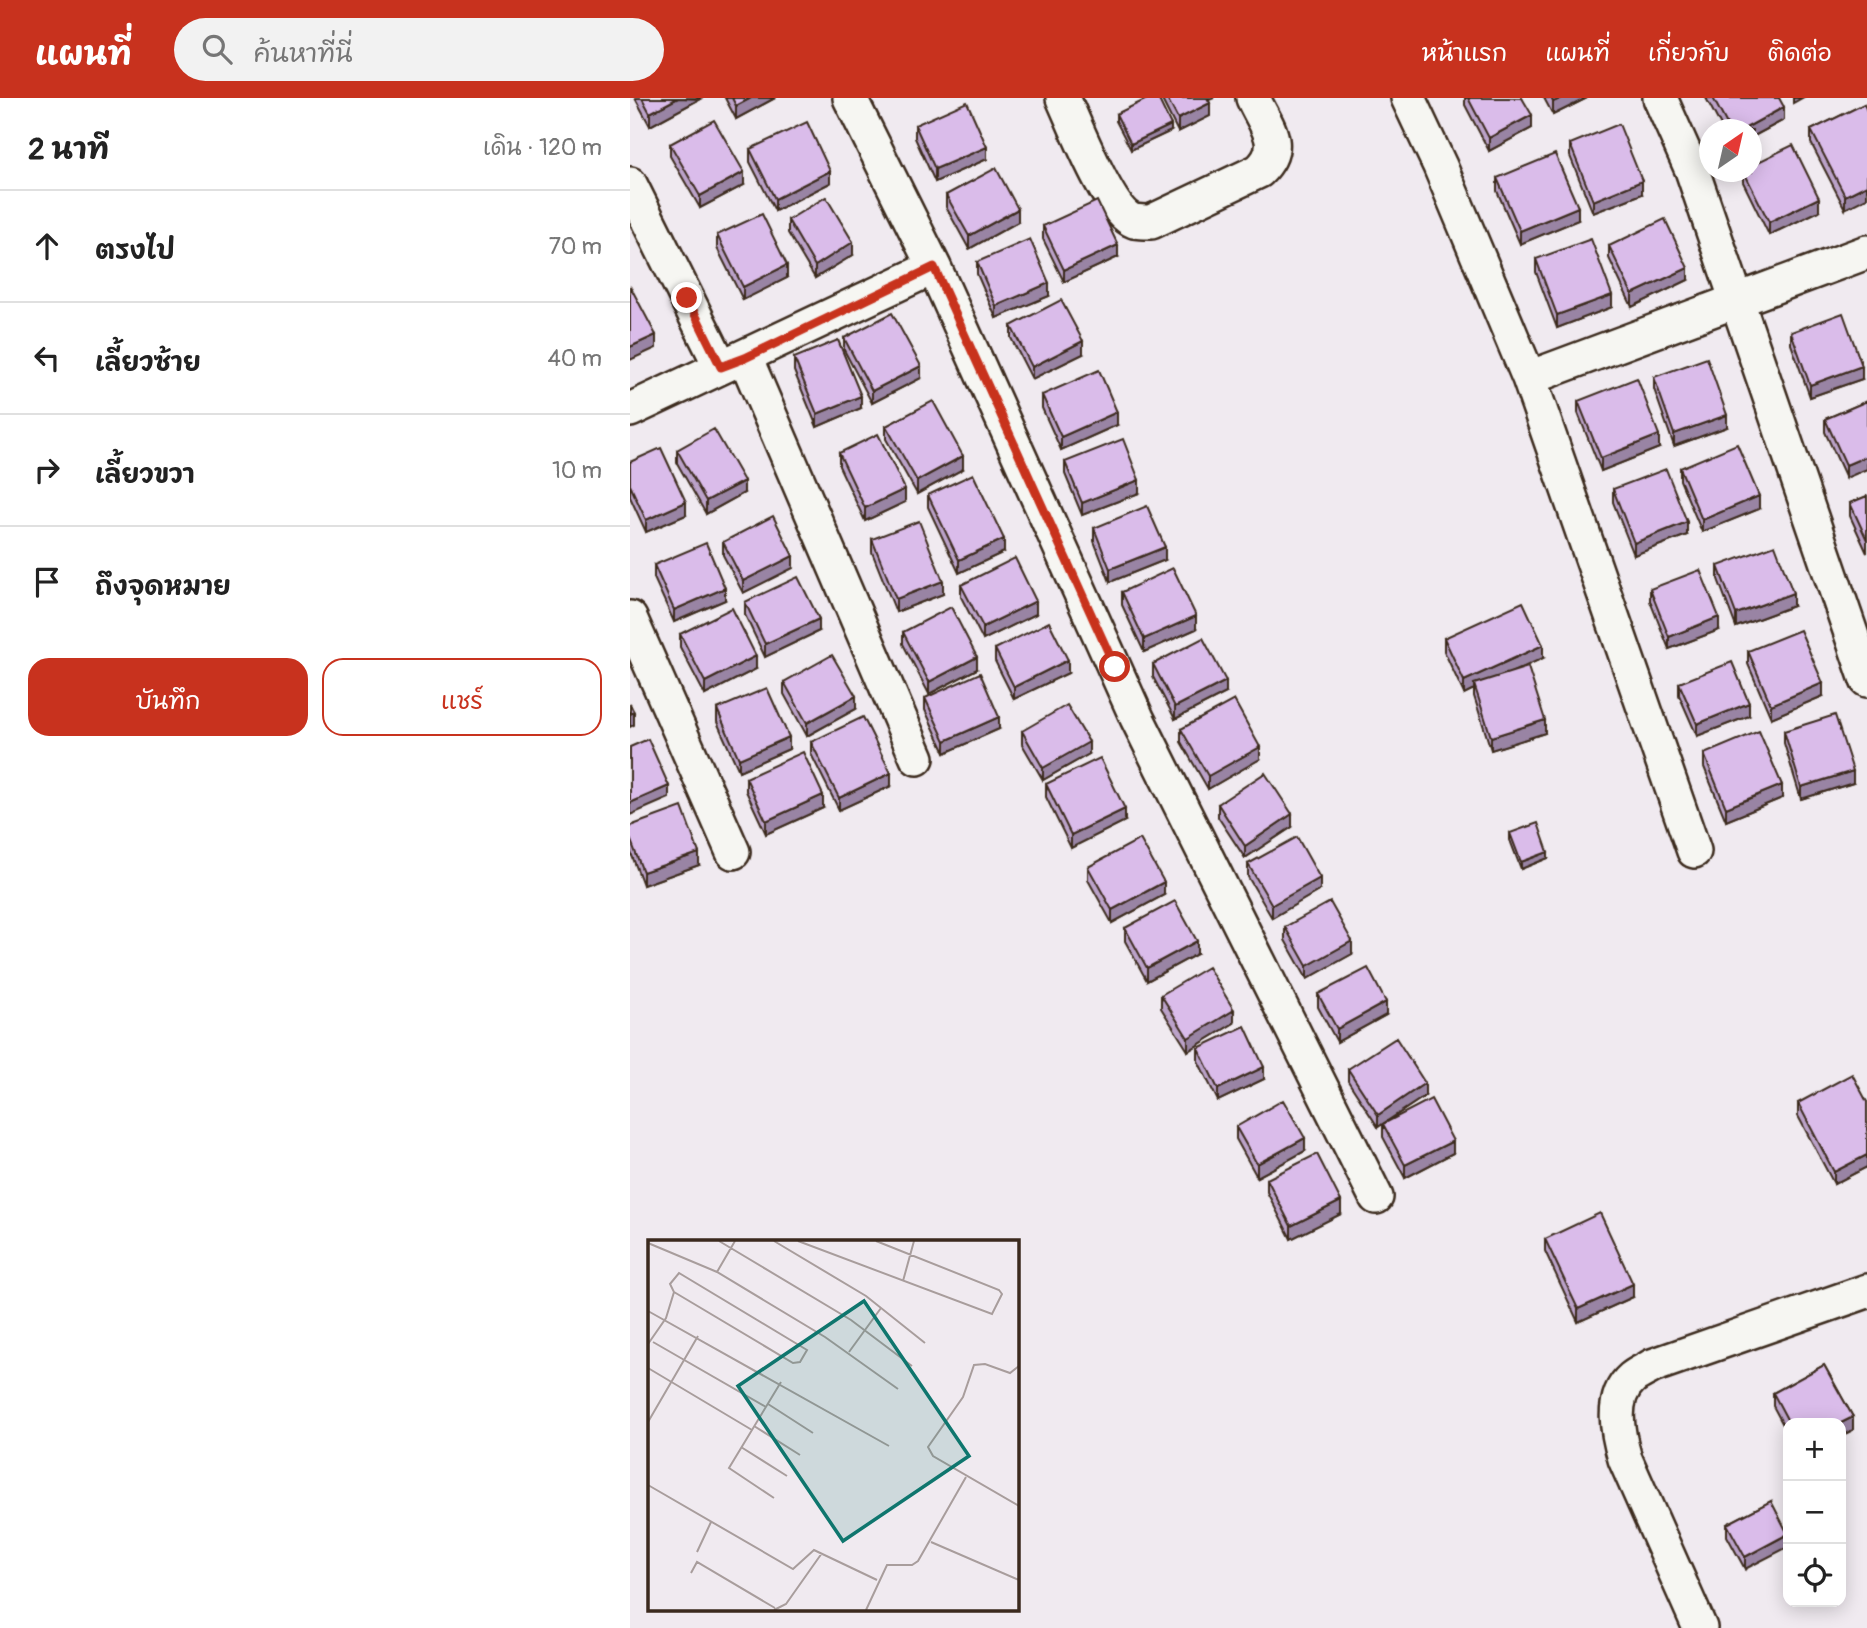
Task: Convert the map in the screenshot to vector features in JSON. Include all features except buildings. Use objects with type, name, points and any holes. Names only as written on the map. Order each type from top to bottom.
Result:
[{"type":"street","points":[[850,98],[934,267],[1137,718],[1376,1197]]},
{"type":"street","points":[[1063,98],[1108,194],[1119,210],[1134,221],[1151,222],[1259,171],[1270,160],[1274,150],[1272,138],[1253,98]]},
{"type":"street","points":[[1408,98],[1440,166],[1529,379],[1694,851]]},
{"type":"street","points":[[1660,98],[1692,170],[1867,680]]},
{"type":"street","points":[[630,184],[733,362],[917,758]]},
{"type":"street","points":[[1529,379],[1867,252]]},
{"type":"street","points":[[630,410],[934,267]]},
{"type":"street","points":[[630,618],[733,852]]},
{"type":"street","points":[[1700,1628],[1625,1460],[1618,1436],[1617,1412],[1621,1394],[1631,1379],[1652,1366],[1867,1291]]},
{"type":"route","points":[[687,298],[721,367],[934,267],[1115,667]]}]
